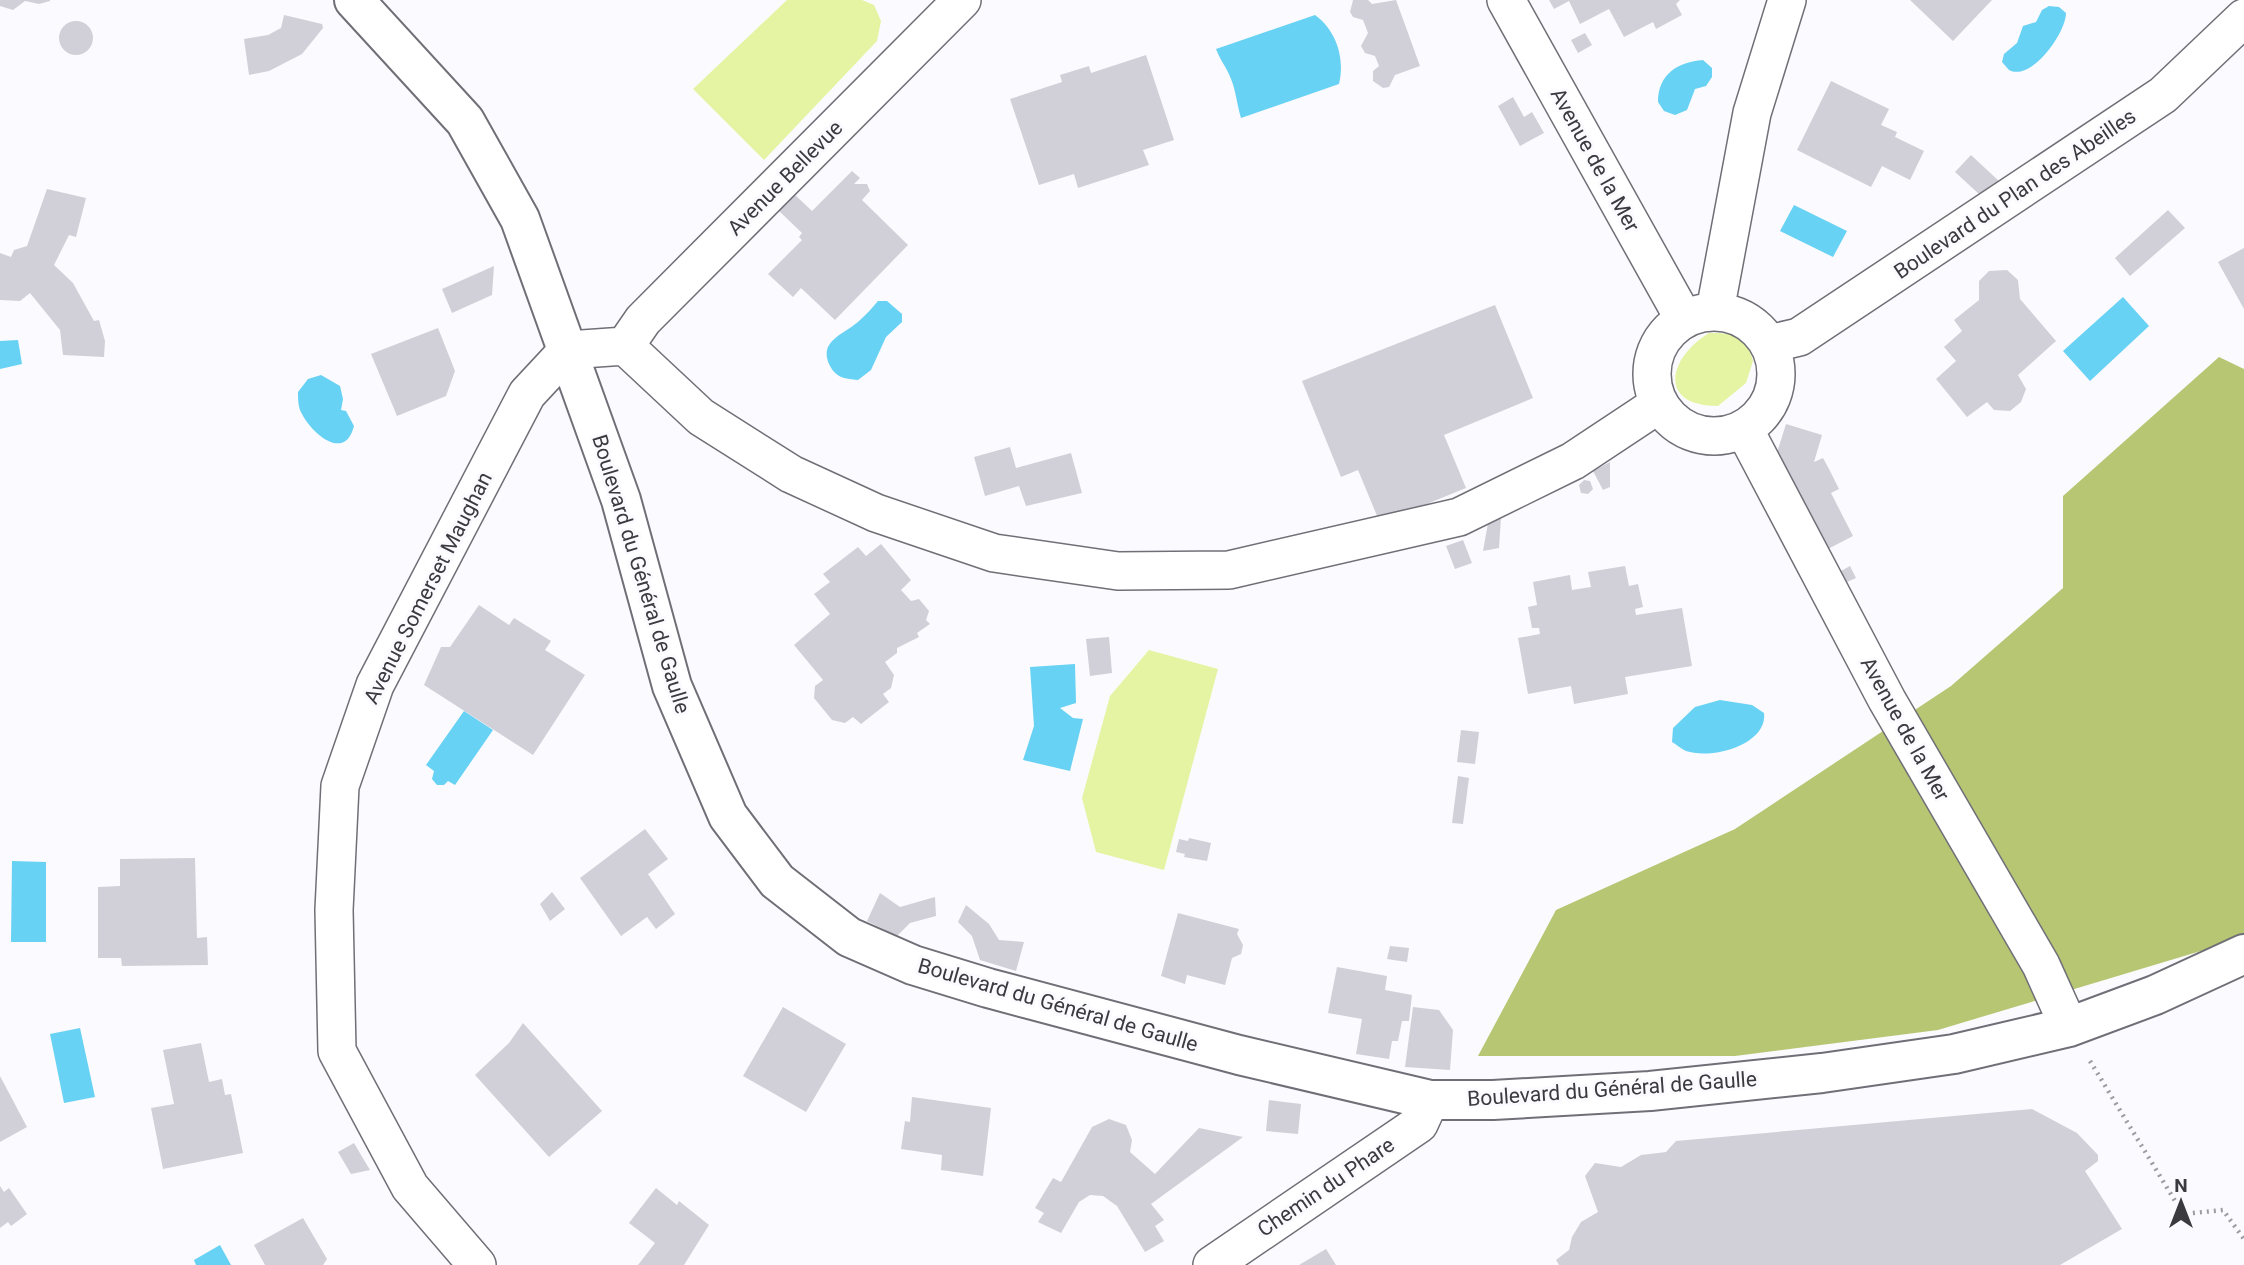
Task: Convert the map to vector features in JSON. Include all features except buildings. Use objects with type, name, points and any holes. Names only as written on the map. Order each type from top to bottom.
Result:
[{"type":"street","name":"Boulevard du Général de Gaulle","points":[[354,0],[465,121],[520,219],[621,500],[672,686],[728,816],[777,881],[849,937],[913,965],[988,988],[1239,1055],[1430,1100],[1493,1100],[1650,1091],[1822,1073],[1954,1054],[2069,1027],[2155,995],[2244,954]]},
{"type":"street","name":"Avenue de la Mer","points":[[1506,0],[1700,315]]},
{"type":"street","points":[[1700,315],[1752,113],[1787,0]]},
{"type":"street","name":"Avenue Bellevue","points":[[625,346],[643,320],[945,5]]},
{"type":"street","name":"Boulevard du Plan des Abeilles","points":[[1769,344],[1799,337],[2163,95],[2244,18]]},
{"type":"street","points":[[1700,315],[1737,316],[1756,327],[1769,344],[1776,363],[1776,383],[1770,401],[1759,417],[1744,429],[1725,436],[1705,436],[1687,430],[1671,419],[1659,404],[1652,385],[1652,366],[1657,347],[1668,331],[1700,315]]},
{"type":"street","points":[[568,351],[625,346],[701,417],[791,474],[876,513],[994,553],[1118,570],[1229,570],[1459,517],[1573,461],[1659,404]]},
{"type":"street","name":"Avenue Somerset Maughan","points":[[477,1265],[410,1187],[337,1051],[334,911],[341,786],[375,685],[527,394],[568,351]]},
{"type":"street","name":"Avenue de la Mer","points":[[1744,429],[1887,700],[2041,965],[2069,1027]]},
{"type":"street","name":"Chemin du Phare","points":[[1213,1265],[1419,1124],[1430,1100]]},
{"type":"path","points":[[2069,1027],[2183,1214],[2223,1210],[2244,1239]]},
{"type":"green space","points":[[787,0],[862,0],[874,5],[881,21],[877,41],[764,160],[693,89]]},
{"type":"green space","points":[[1709,333],[1732,335],[1743,341],[1753,361],[1746,383],[1718,406],[1698,404],[1685,398],[1675,379],[1685,355]]},
{"type":"green space","points":[[2219,357],[2244,369],[2244,938],[1938,1030],[1735,1056],[1478,1056],[1556,910],[1735,829],[1951,686],[2063,588],[2063,496]]},
{"type":"green space","points":[[1149,650],[1218,669],[1164,870],[1096,852],[1082,798],[1110,696]]},
{"type":"water","points":[[2049,6],[2059,7],[2066,13],[2054,43],[2037,63],[2027,69],[2018,72],[2009,70],[2002,62],[2004,54],[2017,43],[2023,26],[2036,22],[2042,10]]},
{"type":"water","points":[[1315,15],[1329,29],[1338,46],[1341,65],[1339,84],[1241,118],[1233,84],[1216,49]]},
{"type":"water","points":[[1703,60],[1712,68],[1712,77],[1706,86],[1695,89],[1687,110],[1675,115],[1664,111],[1658,102],[1666,77],[1685,63]]},
{"type":"water","points":[[1794,205],[1847,231],[1833,257],[1780,231]]},
{"type":"water","points":[[2123,297],[2149,326],[2090,381],[2063,351]]},
{"type":"water","points":[[878,301],[887,301],[902,314],[902,322],[886,337],[871,370],[858,380],[838,375],[832,370],[827,357],[830,344],[862,319]]},
{"type":"water","points":[[18,340],[22,364],[0,369],[0,341]]},
{"type":"water","points":[[321,375],[340,386],[343,399],[341,410],[346,411],[354,426],[350,437],[343,442],[328,441],[320,436],[307,422],[298,403],[298,392],[308,379]]},
{"type":"water","points":[[1075,664],[1076,703],[1060,708],[1073,718],[1083,719],[1070,771],[1023,760],[1034,726],[1030,667]]},
{"type":"water","points":[[1720,700],[1752,705],[1764,713],[1763,724],[1757,733],[1736,747],[1710,753],[1686,751],[1672,742],[1673,728],[1695,707]]},
{"type":"water","points":[[464,711],[493,730],[455,785],[448,781],[444,785],[437,785],[432,779],[434,771],[426,765]]},
{"type":"water","points":[[12,861],[46,862],[46,942],[11,942]]},
{"type":"water","points":[[80,1028],[95,1097],[64,1103],[50,1034]]},
{"type":"water","points":[[220,1245],[231,1265],[196,1265],[194,1260]]}]
